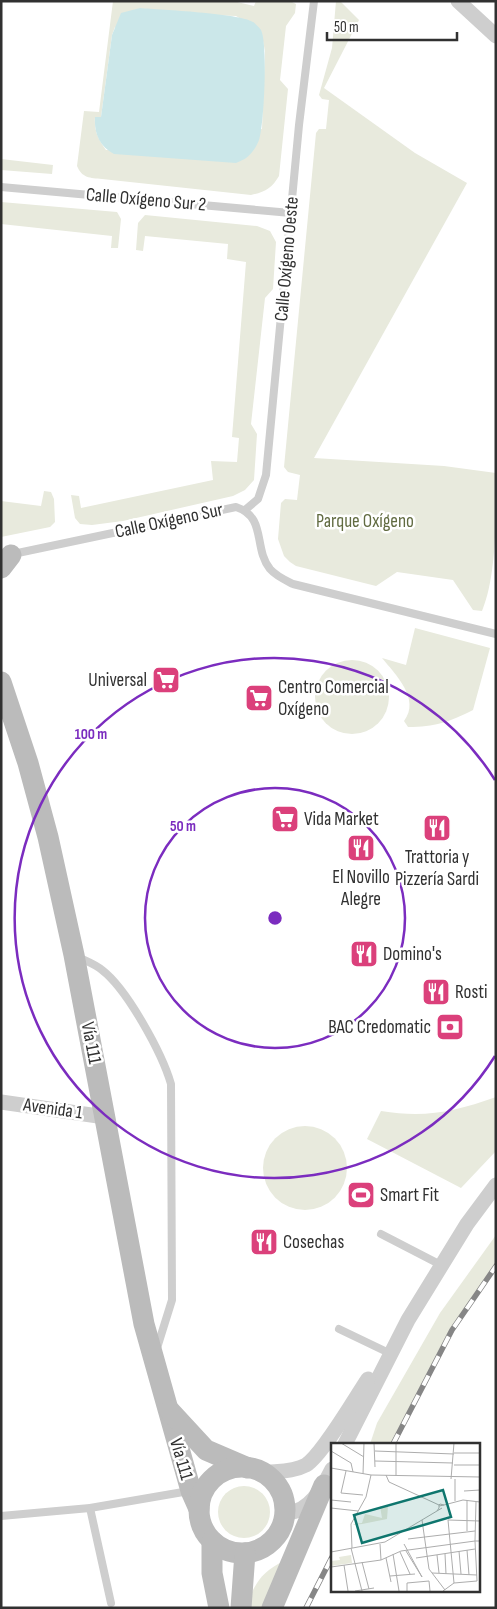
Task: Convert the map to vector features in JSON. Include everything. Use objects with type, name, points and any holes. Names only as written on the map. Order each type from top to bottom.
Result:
[{"type":"main road","name":"Vía 111","points":[[1,682],[28,763],[48,837],[74,955],[135,1278],[153,1360],[195,1500]]},
{"type":"main road","name":"Vía 111","points":[[167,1408],[206,1450],[255,1470]]},
{"type":"main road","points":[[233,1468],[255,1470],[271,1478],[282,1494],[285,1512],[283,1525],[268,1545],[245,1553],[228,1550],[212,1541],[201,1523],[195,1500],[202,1495],[209,1483],[220,1473],[233,1468]]},
{"type":"main road","points":[[272,1608],[328,1477]]},
{"type":"main road","points":[[212,1541],[212,1573],[219,1608]]},
{"type":"main road","points":[[241,1608],[245,1553]]},
{"type":"street","points":[[458,1],[496,36]]},
{"type":"street","name":"Avenida 1","points":[[1,1102],[105,1117]]},
{"type":"street","points":[[255,1470],[291,1470],[306,1465],[317,1454],[387,1352],[441,1265],[496,1185]]},
{"type":"street","points":[[346,1443],[404,1326]]},
{"type":"street","points":[[285,1512],[294,1513],[309,1504],[328,1477]]},
{"type":"lane","name":"Calle Oxígeno Oeste","points":[[245,510],[258,498],[266,476],[291,213],[314,1]]},
{"type":"lane","name":"Calle Oxígeno Sur 2","points":[[1,187],[291,213]]},
{"type":"lane","name":"Calle Oxígeno Sur","points":[[4,559],[218,509],[236,507],[245,510],[255,521],[265,561],[270,570],[286,580],[310,590],[496,634]]},
{"type":"lane","points":[[74,955],[103,970],[125,996],[165,1064],[171,1084],[172,1300],[153,1360]]},
{"type":"lane","points":[[381,1234],[441,1265]]},
{"type":"lane","points":[[339,1330],[387,1352]]},
{"type":"lane","points":[[1,1516],[195,1500]]},
{"type":"lane","points":[[90,1508],[111,1603]]},
{"type":"green space","points":[[113,1],[233,1],[254,6],[256,1],[290,1],[296,4],[295,13],[286,26],[280,80],[288,89],[279,176],[274,184],[264,191],[251,195],[87,177],[81,173],[77,166],[84,111],[99,112]],"holes":[[[209,15],[236,16],[261,31],[265,51],[262,129],[106,150],[97,135],[95,117],[101,117],[112,35],[115,27]]]},
{"type":"green space","name":"Parque Oxígeno","points":[[336,1],[340,1],[359,20],[324,88],[415,153],[467,183],[314,458],[444,466],[496,473],[496,526],[493,563],[491,580],[482,611],[473,610],[453,580],[397,572],[376,586],[296,566],[284,556],[278,539],[281,503],[285,499],[297,500],[300,475],[288,472],[284,467],[316,133],[319,129],[326,129],[329,100],[322,99],[319,95],[332,48]]},
{"type":"green space","points":[[1,159],[53,165],[52,174],[1,170]]},
{"type":"green space","points":[[1,202],[117,212],[121,219],[118,248],[111,248],[112,236],[1,224]]},
{"type":"green space","points":[[145,215],[257,226],[270,231],[276,242],[273,289],[265,298],[251,424],[257,434],[254,480],[245,490],[233,496],[123,521],[92,525],[80,524],[75,518],[71,495],[79,496],[81,508],[213,480],[211,461],[237,462],[239,438],[232,437],[246,262],[227,259],[228,244],[145,236],[143,251],[136,250],[138,223]]},
{"type":"green space","points":[[44,491],[51,492],[54,499],[55,522],[50,527],[1,537],[1,501],[41,506]]},
{"type":"green space","points":[[415,628],[490,648],[473,710],[442,723],[408,727],[404,721],[410,704],[408,696],[399,679],[382,658],[406,665]]},
{"type":"green space","points":[[352,660],[373,666],[383,676],[389,697],[383,718],[373,728],[352,734],[331,728],[321,718],[315,697],[321,676],[331,666]]},
{"type":"green space","points":[[496,1097],[496,1151],[461,1188],[367,1139],[381,1111],[426,1114],[453,1110]]},
{"type":"green space","points":[[305,1126],[321,1129],[335,1138],[344,1152],[347,1168],[344,1184],[335,1198],[321,1207],[305,1210],[289,1207],[275,1198],[266,1184],[263,1168],[266,1152],[275,1138],[289,1129]]},
{"type":"green space","points":[[496,1235],[496,1266],[452,1330],[394,1443],[370,1443],[377,1423],[440,1313]]},
{"type":"green space","points":[[239,1486],[249,1486],[263,1493],[270,1507],[270,1517],[263,1531],[249,1538],[239,1538],[229,1534],[222,1527],[218,1517],[218,1507],[222,1497],[229,1490]]},
{"type":"green space","points":[[284,1561],[265,1608],[246,1608],[255,1585],[259,1580],[269,1570]]},
{"type":"water","points":[[140,8],[232,16],[253,22],[260,29],[263,38],[265,67],[261,132],[253,151],[247,157],[236,163],[114,154],[101,143],[95,128],[95,117],[101,117],[112,35],[121,13]]},
{"type":"railway","points":[[394,1443],[452,1330],[496,1266]]},
{"type":"railway","points":[[306,1608],[331,1559]]},
{"type":"place","name":"Universal","points":[[166,680]]},
{"type":"place","name":"Centro Comercial Oxígeno","points":[[259,698]]},
{"type":"place","name":"Vida Market","points":[[285,819]]},
{"type":"place","name":"Trattoria y Pizzería Sardi","points":[[437,828]]},
{"type":"place","name":"El Novillo Alegre","points":[[361,848]]},
{"type":"place","name":"Domino's","points":[[364,954]]},
{"type":"place","name":"Rosti","points":[[436,992]]},
{"type":"place","name":"BAC Credomatic","points":[[450,1027]]},
{"type":"place","name":"Smart Fit","points":[[361,1195]]},
{"type":"place","name":"Cosechas","points":[[264,1242]]}]
